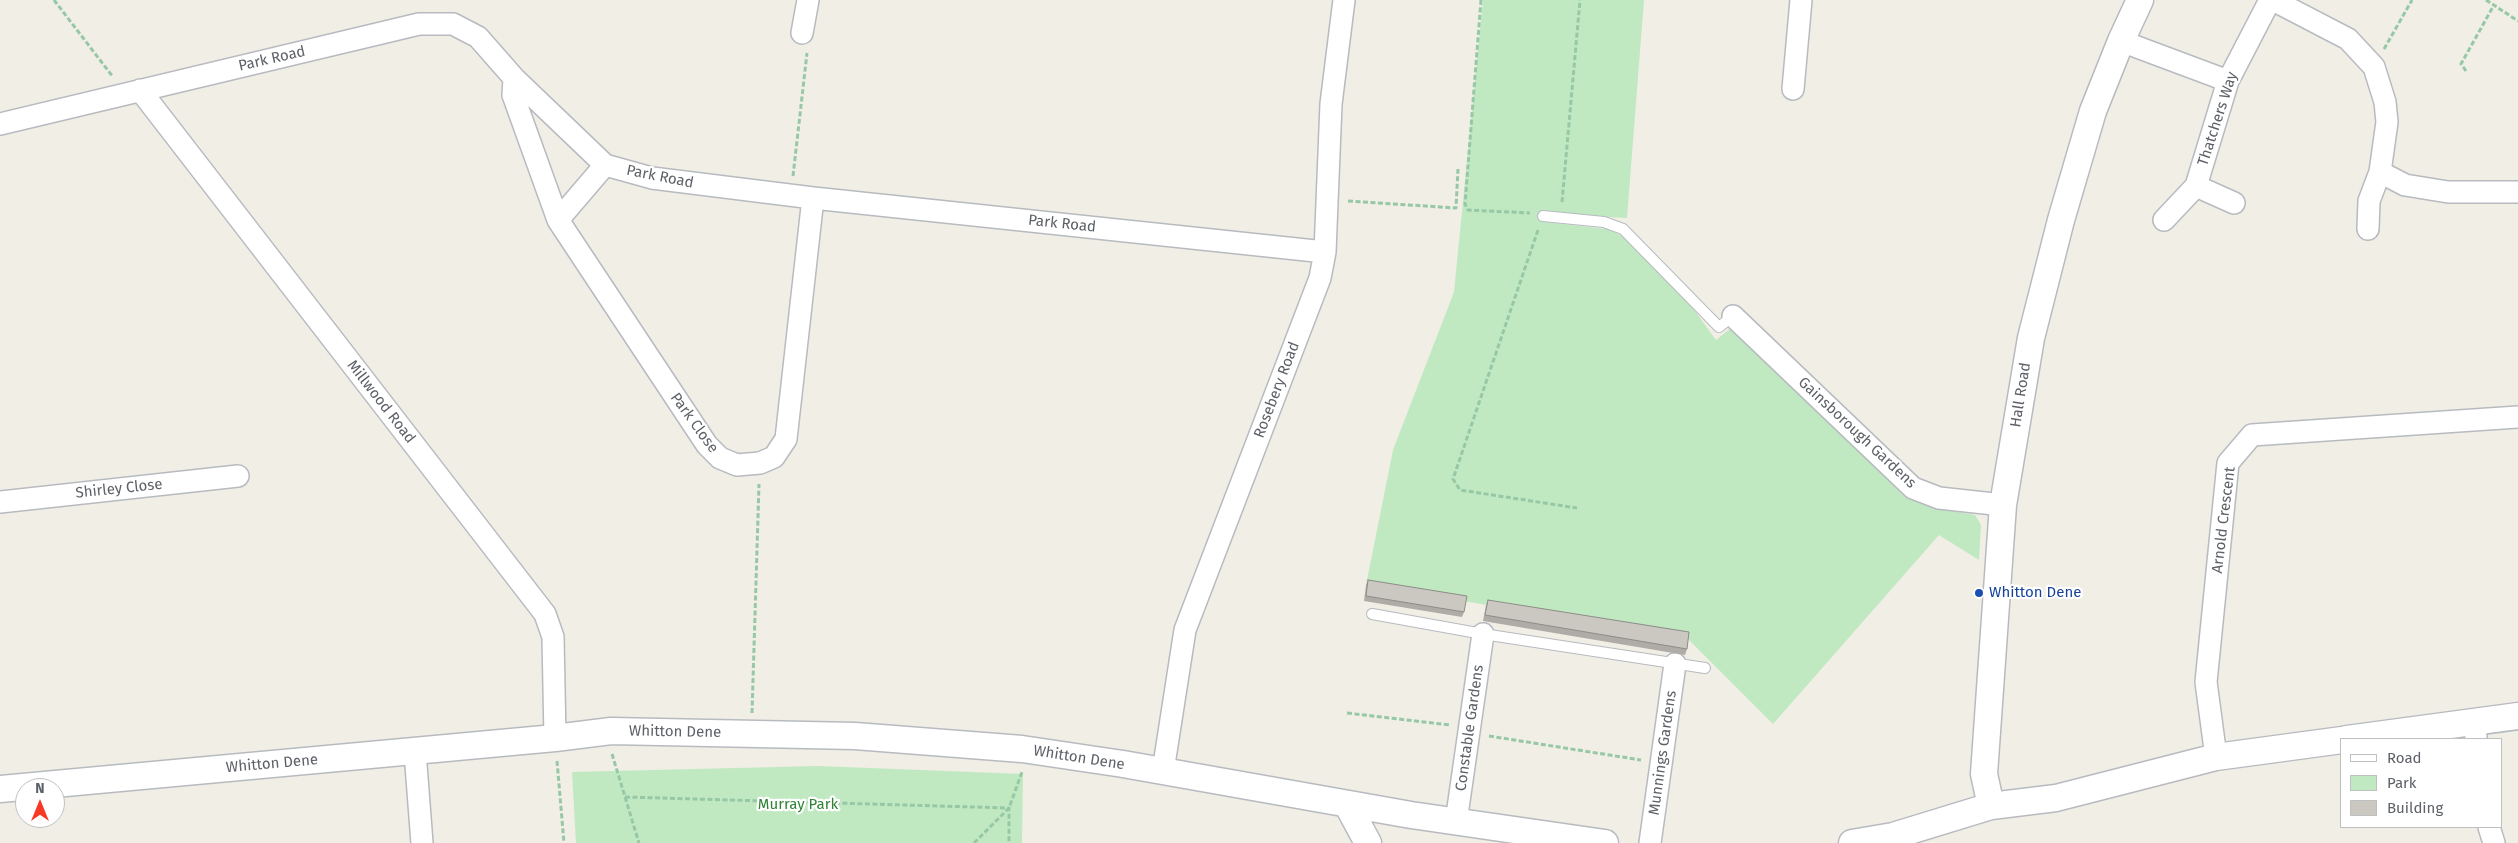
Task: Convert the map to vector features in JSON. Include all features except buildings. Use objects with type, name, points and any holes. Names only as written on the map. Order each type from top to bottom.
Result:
[{"type":"street","points":[[802,33],[808,0]]},
{"type":"street","name":"Rosebery Road","points":[[1163,771],[1185,630],[1320,278],[1328,199],[1332,104],[1344,0]]},
{"type":"street","points":[[1793,89],[1801,0]]},
{"type":"street","name":"Hall Road","points":[[1991,806],[1984,774],[2003,504],[2031,338],[2061,220],[2093,111],[2121,41],[2140,0]]},
{"type":"street","points":[[2271,0],[2348,39],[2374,67],[2384,102],[2387,122],[2380,172],[2370,201],[2368,229]]},
{"type":"street","name":"Thatchers Way","points":[[2164,220],[2196,186],[2228,81],[2271,0]]},
{"type":"street","name":"Park Road","points":[[0,124],[419,24],[453,24],[478,37],[514,78],[605,165],[652,178],[813,198],[1324,252]]},
{"type":"street","points":[[2121,41],[2228,81]]},
{"type":"street","name":"Park Close","points":[[514,78],[513,95],[558,220],[707,445],[720,458],[737,465],[760,463]]},
{"type":"street","name":"Millwood Road","points":[[133,92],[544,614],[553,637],[556,738]]},
{"type":"street","points":[[558,220],[605,165]]},
{"type":"street","points":[[2380,172],[2406,185],[2448,192],[2518,192]]},
{"type":"street","name":"Thatchers Way","points":[[2196,186],[2234,202]]},
{"type":"street","points":[[760,463],[774,457],[786,438],[813,198]]},
{"type":"street","name":"Gainsborough Gardens","points":[[1733,316],[1913,488],[1939,498],[2003,504]]},
{"type":"street","name":"Arnold Crescent","points":[[2216,757],[2206,682],[2228,463],[2252,435],[2518,417]]},
{"type":"street","name":"Shirley Close","points":[[0,502],[238,476]]},
{"type":"street","name":"Constable Gardens","points":[[1456,822],[1483,634]]},
{"type":"street","name":"Munnings Gardens","points":[[1650,843],[1675,664]]},
{"type":"street","points":[[2361,738],[2476,730],[2518,716]]},
{"type":"street","name":"Whitton Dene","points":[[0,789],[415,752],[611,731],[855,736],[1022,749],[1163,771],[1456,822],[1604,843]]},
{"type":"street","points":[[1852,843],[1893,836],[1991,806],[2056,798],[2216,757],[2340,740]]},
{"type":"street","points":[[415,752],[422,843]]},
{"type":"street","points":[[1347,804],[1368,843]]},
{"type":"street","points":[[2489,828],[2494,843]]},
{"type":"lane","points":[[1543,216],[1604,222],[1623,229],[1719,327],[1733,316]]},
{"type":"lane","points":[[1372,614],[1483,634],[1705,668]]},
{"type":"path","points":[[54,0],[133,92]]},
{"type":"path","points":[[1481,0],[1464,204],[1468,210],[1533,213],[1543,216]]},
{"type":"path","points":[[1563,196],[1580,0]]},
{"type":"path","points":[[2374,67],[2412,0]]},
{"type":"path","points":[[2486,0],[2518,20]]},
{"type":"path","points":[[2466,71],[2461,64],[2494,5]]},
{"type":"path","points":[[791,195],[807,52],[802,33]]},
{"type":"path","points":[[1328,199],[1456,208],[1458,169]]},
{"type":"path","points":[[1539,229],[1453,479],[1460,490],[1577,508]]},
{"type":"path","points":[[751,734],[760,463]]},
{"type":"path","points":[[1346,713],[1469,730],[1661,763]]},
{"type":"path","points":[[611,731],[612,756],[639,843]]},
{"type":"path","points":[[556,738],[564,843]]},
{"type":"path","points":[[1009,843],[1009,808],[1021,774],[1022,749]]},
{"type":"path","points":[[625,797],[1009,808]]},
{"type":"path","points":[[974,843],[1009,808]]},
{"type":"green space","points":[[1483,0],[1644,0],[1627,218],[1548,214],[1545,222],[1607,229],[1622,236],[1689,303],[1716,340],[1731,328],[1906,498],[1935,508],[1975,515],[1981,525],[1979,560],[1939,535],[1773,724],[1687,638],[1366,585],[1393,450],[1454,292]]},
{"type":"green space","name":"Murray Park","points":[[818,766],[1023,774],[1022,843],[576,843],[572,772]]},
{"type":"place","name":"Whitton Dene","points":[[1979,593]]}]
